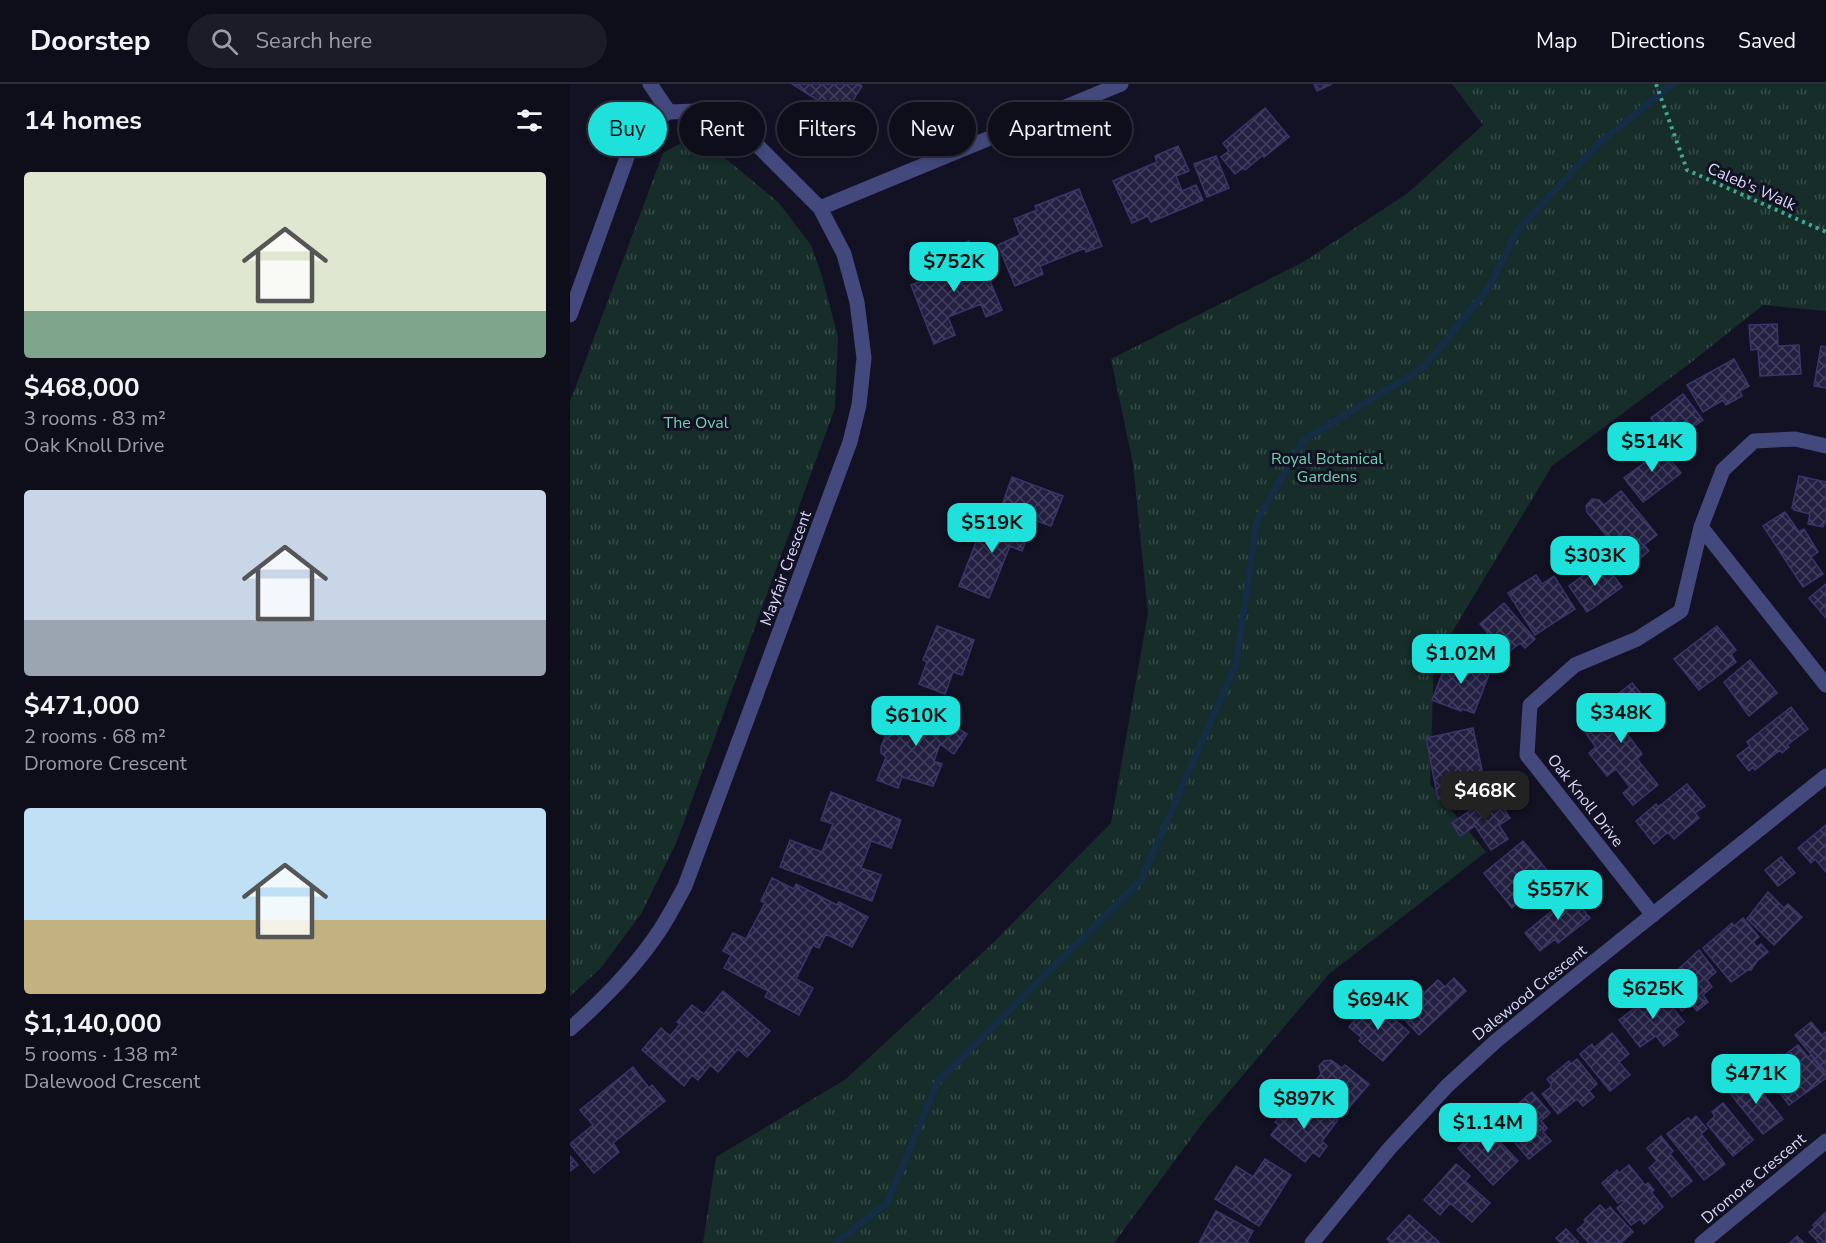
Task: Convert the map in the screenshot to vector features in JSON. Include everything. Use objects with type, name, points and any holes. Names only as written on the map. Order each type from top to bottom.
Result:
[{"type":"street","points":[[570,315],[630,149],[646,124],[669,112],[650,84]]},
{"type":"street","points":[[820,208],[1121,84]]},
{"type":"street","name":"Mayfair Crescent","points":[[570,1029],[601,1002],[635,964],[661,929],[685,886],[850,442],[859,405],[864,358],[857,302],[844,254],[820,208],[751,139],[720,119],[696,111],[669,112]]},
{"type":"street","name":"Oak Knoll Drive","points":[[1653,915],[1527,755],[1530,705],[1575,665],[1637,639],[1681,611],[1701,527],[1723,470],[1754,441],[1795,439],[1826,446]]},
{"type":"street","points":[[1701,527],[1826,685]]},
{"type":"street","name":"Dalewood Crescent","points":[[1312,1243],[1389,1149],[1447,1086],[1496,1041],[1826,776]]},
{"type":"street","name":"Dromore Crescent","points":[[1702,1243],[1826,1141]]},
{"type":"path","name":"Caleb's Walk","points":[[1656,84],[1687,170],[1826,232]]},
{"type":"green space","name":"Royal Botanical Gardens","points":[[1452,84],[1826,84],[1826,311],[1763,305],[1689,364],[1552,466],[1434,662],[1430,784],[1486,852],[1329,974],[1204,1121],[1114,1243],[703,1243],[716,1157],[846,1079],[993,943],[1111,823],[1148,613],[1133,464],[1111,359],[1305,261],[1408,193],[1483,125]]},
{"type":"green space","name":"The Oval","points":[[679,144],[679,156],[722,156],[779,203],[811,245],[838,337],[835,408],[677,841],[641,914],[600,969],[570,996],[570,402],[662,156],[667,156],[667,151]]},
{"type":"building","points":[[792,84],[859,84],[862,86],[852,102],[821,102]]},
{"type":"building","points":[[1314,84],[1332,84],[1317,91]]},
{"type":"building","points":[[1265,108],[1289,137],[1264,157],[1263,155],[1245,170],[1243,168],[1235,174],[1221,157],[1229,151],[1223,143]]},
{"type":"building","points":[[1178,146],[1189,171],[1176,176],[1182,191],[1196,185],[1203,200],[1151,222],[1148,216],[1132,223],[1113,181],[1157,162],[1155,156]]},
{"type":"building","points":[[1216,156],[1229,188],[1207,197],[1194,164]]},
{"type":"building","points":[[1079,189],[1102,246],[1086,252],[1085,248],[1040,266],[1043,274],[1015,286],[998,245],[1020,235],[1014,219],[1037,210],[1035,206]]},
{"type":"building","points":[[969,241],[985,283],[990,281],[1002,310],[986,317],[981,304],[948,317],[955,335],[934,344],[911,285],[953,268],[946,250]]},
{"type":"building","points":[[1777,324],[1778,346],[1799,345],[1801,374],[1760,376],[1758,349],[1751,350],[1749,325]]},
{"type":"building","points":[[1821,346],[1826,347],[1826,388],[1814,386]]},
{"type":"building","points":[[1734,359],[1749,386],[1740,391],[1742,396],[1726,405],[1723,400],[1703,412],[1687,385]]},
{"type":"building","points":[[1683,394],[1703,420],[1683,434],[1686,438],[1673,448],[1651,418]]},
{"type":"building","points":[[1653,443],[1659,451],[1662,449],[1681,473],[1643,502],[1624,478],[1644,463],[1638,455]]},
{"type":"building","points":[[1799,476],[1826,482],[1826,519],[1823,527],[1808,524],[1810,514],[1792,508]]},
{"type":"building","points":[[1012,477],[1063,496],[1051,526],[1001,508]]},
{"type":"building","points":[[1621,491],[1657,535],[1644,545],[1649,551],[1631,566],[1587,512],[1586,506],[1592,499],[1599,500],[1604,505]]},
{"type":"building","points":[[1785,512],[1799,532],[1804,529],[1818,552],[1811,557],[1823,574],[1803,587],[1763,526]]},
{"type":"building","points":[[987,514],[1030,530],[1022,551],[1010,546],[989,598],[959,586]]},
{"type":"building","points":[[1603,561],[1622,587],[1587,612],[1569,586]]},
{"type":"building","points":[[1536,575],[1542,584],[1554,576],[1575,609],[1535,635],[1508,593]]},
{"type":"building","points":[[1826,584],[1826,618],[1809,598]]},
{"type":"building","points":[[1504,603],[1535,639],[1525,648],[1520,643],[1499,660],[1481,639],[1488,633],[1480,624]]},
{"type":"building","points":[[937,626],[974,640],[962,675],[953,672],[945,694],[919,684],[927,662],[923,660]]},
{"type":"building","points":[[1717,626],[1736,650],[1731,654],[1736,662],[1699,690],[1674,659]]},
{"type":"building","points":[[1449,656],[1490,672],[1474,713],[1462,709],[1461,711],[1432,700]]},
{"type":"building","points":[[1750,660],[1777,693],[1749,716],[1724,682]]},
{"type":"building","points":[[1632,683],[1648,702],[1623,722],[1631,731],[1627,734],[1642,754],[1637,759],[1658,785],[1633,805],[1623,793],[1630,787],[1616,769],[1607,776],[1589,753],[1596,747],[1582,728],[1613,703],[1610,700]]},
{"type":"building","points":[[901,704],[948,722],[967,734],[954,754],[940,744],[934,761],[942,764],[933,786],[902,777],[898,788],[877,780],[886,757],[881,753],[881,747],[895,711],[897,712]]},
{"type":"building","points":[[1791,707],[1808,729],[1787,745],[1789,747],[1782,753],[1780,750],[1755,770],[1753,767],[1749,771],[1737,756],[1750,746],[1747,742]]},
{"type":"building","points":[[1473,728],[1485,784],[1477,786],[1478,790],[1438,799],[1426,738]]},
{"type":"building","points":[[1687,784],[1705,806],[1695,813],[1699,818],[1674,839],[1668,832],[1654,844],[1636,821],[1656,804],[1658,807]]},
{"type":"building","points":[[831,792],[901,820],[891,848],[871,841],[861,868],[881,875],[872,901],[780,867],[790,840],[822,852],[833,824],[821,820]]},
{"type":"building","points":[[1494,794],[1510,818],[1499,825],[1508,839],[1491,850],[1475,826],[1460,836],[1452,823]]},
{"type":"building","points":[[1826,825],[1826,872],[1815,859],[1811,863],[1798,848]]},
{"type":"building","points":[[1523,841],[1554,879],[1528,900],[1526,896],[1512,908],[1484,873]]},
{"type":"building","points":[[1781,857],[1795,873],[1778,886],[1765,870]]},
{"type":"building","points":[[772,878],[794,889],[796,884],[837,905],[839,902],[868,917],[852,947],[826,934],[819,948],[813,945],[796,979],[813,988],[799,1015],[765,997],[768,991],[724,968],[731,955],[723,951],[733,933],[746,939],[765,903],[761,901]]},
{"type":"building","points":[[1564,887],[1590,918],[1558,943],[1555,939],[1540,951],[1525,933],[1559,905],[1552,896]]},
{"type":"building","points":[[1768,892],[1784,908],[1788,904],[1802,917],[1774,945],[1747,919]]},
{"type":"building","points":[[1743,918],[1759,937],[1753,942],[1757,947],[1761,944],[1768,952],[1757,961],[1751,970],[1731,982],[1703,948],[1732,923],[1734,926]]},
{"type":"building","points":[[1699,950],[1716,972],[1707,980],[1712,987],[1703,995],[1708,1002],[1697,1011],[1691,1004],[1682,1011],[1664,989],[1674,982],[1670,977]]},
{"type":"building","points":[[1454,978],[1466,991],[1419,1035],[1400,1015],[1438,980],[1445,987]]},
{"type":"building","points":[[1656,986],[1684,1022],[1674,1030],[1678,1035],[1664,1046],[1656,1036],[1640,1047],[1619,1020],[1649,997],[1646,994]]},
{"type":"building","points":[[723,991],[770,1031],[747,1057],[738,1049],[718,1072],[710,1065],[698,1080],[692,1075],[684,1086],[642,1050],[661,1028],[670,1036],[680,1024],[677,1022],[692,1005],[704,1014]]},
{"type":"building","points":[[1372,1000],[1409,1032],[1383,1061],[1359,1041],[1362,1038],[1349,1027]]},
{"type":"building","points":[[1811,1022],[1822,1035],[1826,1032],[1826,1072],[1795,1035]]},
{"type":"building","points":[[1612,1033],[1629,1054],[1619,1062],[1630,1075],[1610,1091],[1580,1054],[1592,1044],[1594,1048]]},
{"type":"building","points":[[1798,1045],[1808,1057],[1811,1055],[1826,1078],[1789,1105],[1763,1071]]},
{"type":"building","points":[[1577,1059],[1597,1084],[1589,1091],[1594,1097],[1583,1106],[1577,1099],[1558,1114],[1542,1094],[1551,1087],[1547,1079],[1569,1061],[1571,1064]]},
{"type":"building","points":[[1331,1060],[1342,1068],[1345,1065],[1369,1084],[1341,1117],[1309,1092],[1311,1090],[1308,1088],[1321,1074],[1319,1066],[1324,1061]]},
{"type":"building","points":[[633,1067],[649,1088],[652,1085],[665,1101],[613,1143],[619,1152],[594,1173],[570,1144],[593,1125],[580,1110]]},
{"type":"building","points":[[1749,1076],[1783,1119],[1763,1134],[1729,1092]]},
{"type":"building","points":[[1532,1092],[1550,1113],[1541,1121],[1547,1128],[1543,1132],[1551,1141],[1529,1159],[1497,1122]]},
{"type":"building","points":[[1293,1100],[1309,1113],[1317,1104],[1338,1120],[1322,1141],[1327,1146],[1319,1157],[1313,1152],[1305,1162],[1271,1135],[1279,1125],[1275,1122]]},
{"type":"building","points":[[1723,1103],[1753,1140],[1733,1156],[1707,1124],[1715,1116],[1712,1112]]},
{"type":"building","points":[[1696,1116],[1707,1129],[1701,1134],[1725,1164],[1704,1180],[1667,1134],[1688,1118],[1691,1121]]},
{"type":"building","points":[[1483,1124],[1518,1161],[1493,1185],[1458,1148]]},
{"type":"building","points":[[1661,1136],[1673,1151],[1670,1154],[1692,1181],[1672,1197],[1649,1168],[1657,1161],[1647,1148]]},
{"type":"building","points":[[570,1156],[578,1165],[570,1171]]},
{"type":"building","points":[[1265,1159],[1291,1175],[1259,1226],[1215,1199],[1236,1166],[1253,1177]]},
{"type":"building","points":[[1456,1164],[1470,1176],[1465,1181],[1490,1203],[1472,1222],[1450,1203],[1440,1215],[1424,1200]]},
{"type":"building","points":[[1629,1165],[1645,1185],[1648,1183],[1654,1190],[1651,1192],[1663,1207],[1644,1224],[1640,1219],[1631,1225],[1617,1208],[1624,1202],[1622,1200],[1618,1203],[1602,1183],[1617,1170],[1619,1173]]},
{"type":"building","points":[[1600,1205],[1606,1211],[1610,1207],[1633,1232],[1621,1243],[1589,1243],[1577,1230]]},
{"type":"building","points":[[1216,1211],[1253,1231],[1247,1242],[1250,1243],[1199,1243]]},
{"type":"building","points":[[1825,1213],[1826,1243],[1819,1243],[1809,1232]]},
{"type":"building","points":[[1409,1215],[1440,1243],[1391,1243],[1387,1239]]},
{"type":"building","points":[[1566,1229],[1579,1243],[1561,1243],[1556,1238]]},
{"type":"building","points":[[1797,1236],[1804,1243],[1790,1243]]},
{"type":"waterway","points":[[836,1243],[887,1203],[938,1081],[1141,880],[1236,664],[1257,520],[1304,440],[1424,367],[1489,287],[1517,231],[1598,144],[1673,84]]}]
